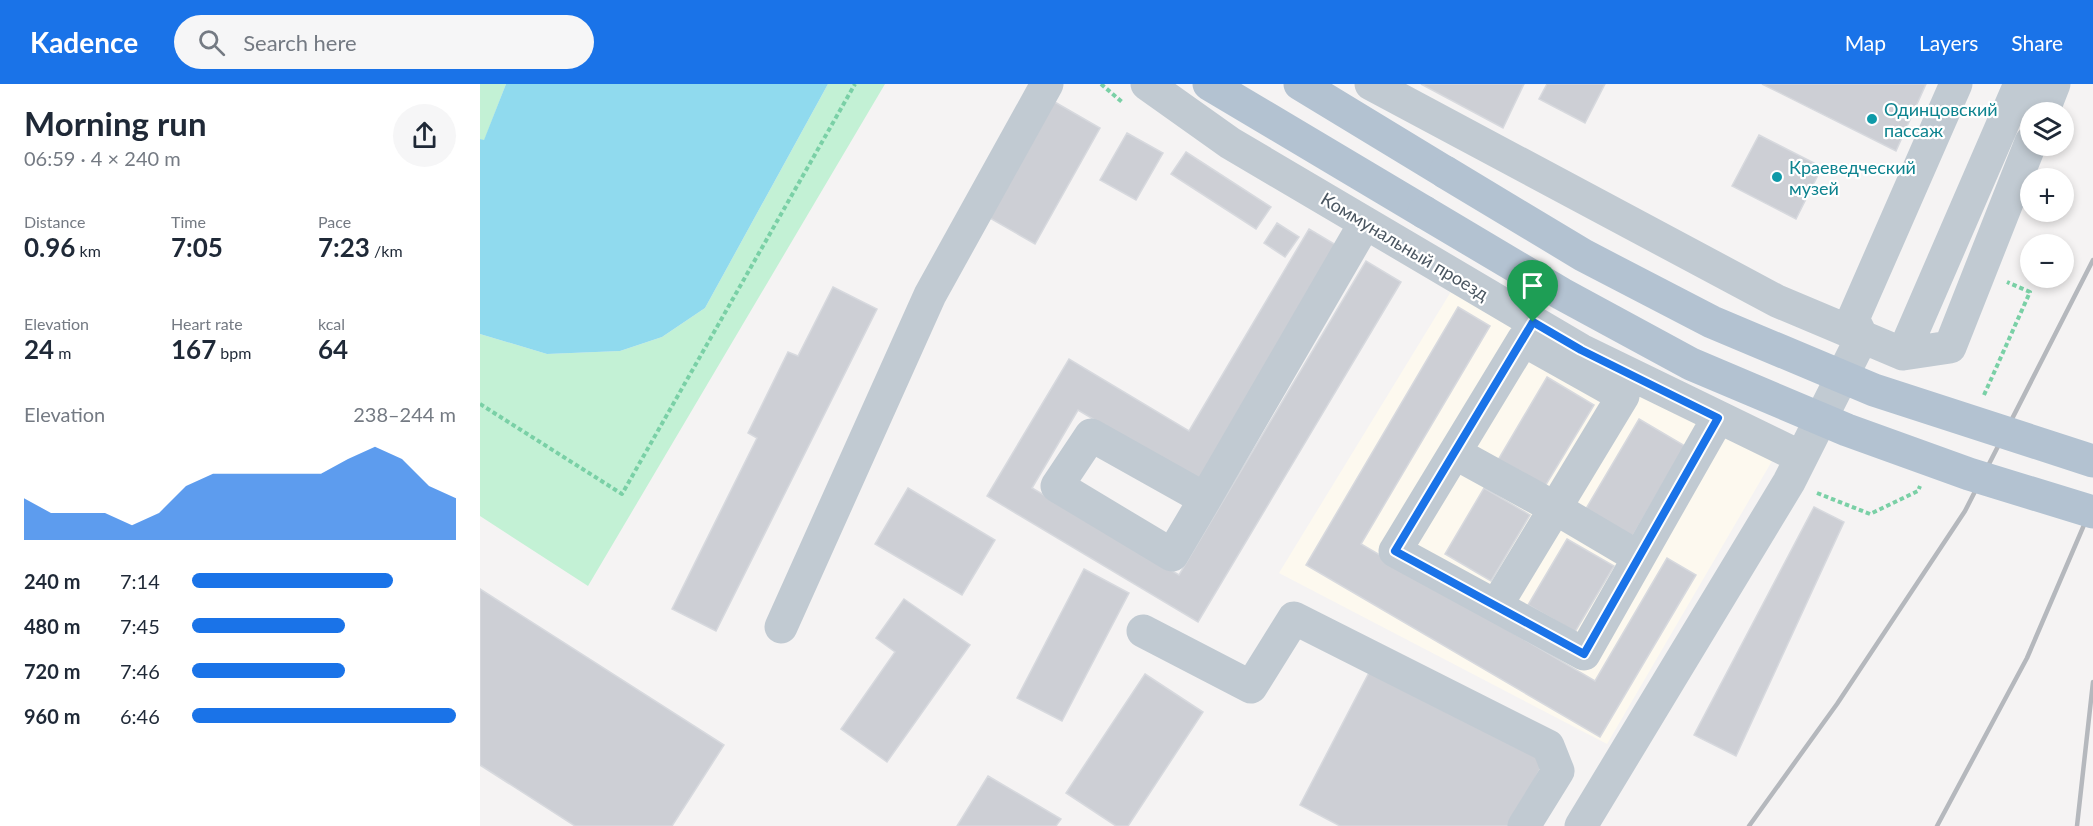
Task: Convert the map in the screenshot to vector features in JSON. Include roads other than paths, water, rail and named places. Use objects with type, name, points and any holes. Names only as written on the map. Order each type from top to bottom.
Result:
[{"type":"main road","points":[[1209,84],[1562,294],[1691,364],[1846,430],[1969,474],[2093,512]]},
{"type":"main road","points":[[1300,84],[1583,255],[1712,322],[1874,390],[2093,460]]},
{"type":"street","points":[[781,627],[930,295],[1047,84]]},
{"type":"street","name":"Коммунальный проезд","points":[[1147,84],[1230,143],[1365,223],[1528,331],[1628,386],[1714,427],[1801,457]]},
{"type":"street","points":[[1371,84],[1745,284],[1904,354],[1950,347],[2025,156]]},
{"type":"street","points":[[1862,337],[1852,319],[1956,84]]},
{"type":"street","points":[[1904,354],[2020,84]]},
{"type":"street","points":[[2047,102],[2054,84]]},
{"type":"street","points":[[1205,499],[1365,223]]},
{"type":"street","points":[[1528,331],[1395,551],[1584,654],[1714,427]]},
{"type":"street","points":[[1581,826],[1789,482],[1862,337]]},
{"type":"street","points":[[1496,606],[1628,386]]},
{"type":"street","points":[[1455,453],[1638,557]]},
{"type":"street","points":[[1143,631],[1251,687],[1294,618],[1548,746],[1558,771],[1524,826]]},
{"type":"water","points":[[506,84],[828,84],[705,308],[662,337],[620,351],[547,354],[480,334],[480,139],[484,140]]},
{"type":"railway","points":[[1749,826],[1837,704],[1965,511],[2093,260]]},
{"type":"railway","points":[[1937,826],[2027,658],[2093,504]]},
{"type":"railway","points":[[2077,826],[2093,682]]},
{"type":"place","name":"Одинцовский пассаж","points":[[1872,119]]},
{"type":"place","name":"Краеведческий музей","points":[[1777,177]]}]
